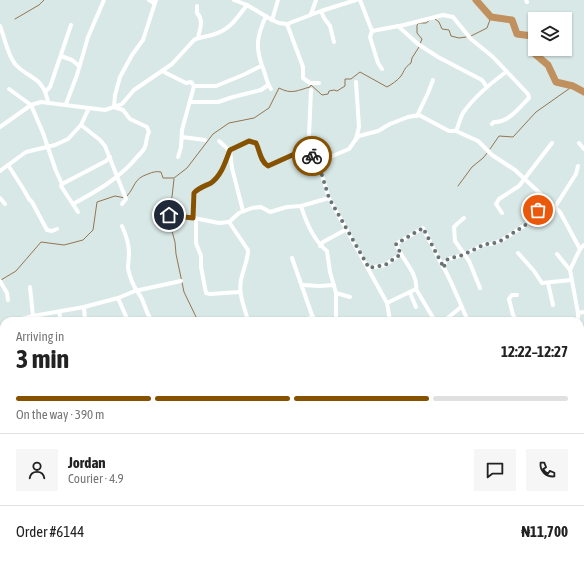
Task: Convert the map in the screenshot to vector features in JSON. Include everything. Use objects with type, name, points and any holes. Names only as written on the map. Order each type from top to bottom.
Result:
[{"type":"street","points":[[66,104],[92,24],[104,0]]},
{"type":"street","points":[[114,107],[115,95],[120,77],[132,55],[143,40],[155,1],[149,0]]},
{"type":"street","points":[[237,0],[272,20],[287,24],[311,14],[356,0]]},
{"type":"street","points":[[272,20],[278,0]]},
{"type":"street","points":[[311,14],[316,0]]},
{"type":"street","points":[[360,0],[372,31],[370,37],[378,63],[382,70]]},
{"type":"street","points":[[0,127],[31,105],[41,102],[105,110],[122,104],[134,90],[172,64],[198,38],[227,29],[247,5]]},
{"type":"street","points":[[197,6],[197,13],[202,22],[198,38]]},
{"type":"street","points":[[321,11],[330,26],[334,42]]},
{"type":"street","points":[[372,31],[443,15],[453,17],[472,39],[493,57],[528,94],[529,98],[513,114],[500,122],[494,122],[492,124]]},
{"type":"street","points":[[190,102],[218,102],[270,87],[261,66],[257,46],[259,31],[266,16]]},
{"type":"street","points":[[46,91],[50,87],[71,24]]},
{"type":"street","points":[[287,24],[303,67],[303,78],[310,83],[319,83]]},
{"type":"street","points":[[0,26],[15,64],[40,83],[46,91],[48,102]]},
{"type":"street","points":[[398,26],[420,45],[438,57],[482,80],[487,87]]},
{"type":"street","points":[[61,56],[72,60],[79,66]]},
{"type":"street","points":[[162,71],[186,83],[191,82],[194,86],[216,86],[261,66]]},
{"type":"street","points":[[456,131],[463,114],[487,87],[506,72]]},
{"type":"street","points":[[417,116],[433,80]]},
{"type":"street","points":[[240,292],[206,293],[201,267],[201,256],[196,243],[194,193],[216,179],[224,167],[230,150],[249,141],[256,143],[264,164],[268,166],[299,152],[310,151],[317,156],[330,157],[350,149],[356,139],[359,127],[356,82]]},
{"type":"street","points":[[178,157],[182,130],[194,86]]},
{"type":"street","points":[[9,89],[31,105],[62,184],[61,186],[78,212]]},
{"type":"street","points":[[311,90],[309,136],[310,151],[321,172],[329,198],[387,303],[389,317]]},
{"type":"street","points":[[73,204],[118,177],[145,147],[147,136],[150,132],[147,127],[130,119],[123,110],[114,107]]},
{"type":"street","points":[[0,171],[26,152],[55,145],[68,139],[81,125],[89,108]]},
{"type":"street","points":[[356,139],[359,136],[378,131],[403,118],[419,116],[449,131],[456,131],[478,141],[492,154],[515,170],[560,212],[580,249]]},
{"type":"street","points":[[81,125],[100,140],[110,157],[125,197],[122,204]]},
{"type":"street","points":[[182,137],[205,140]]},
{"type":"street","points":[[218,141],[230,150],[232,168],[244,211]]},
{"type":"street","points":[[502,213],[496,204],[499,199],[519,186],[552,143]]},
{"type":"street","points":[[579,143],[584,149]]},
{"type":"street","points":[[62,184],[106,161],[110,157]]},
{"type":"street","points":[[8,165],[28,199],[32,202],[47,230],[52,231],[57,229]]},
{"type":"street","points":[[555,207],[576,174],[578,166]]},
{"type":"street","points":[[0,198],[5,204]]},
{"type":"street","points":[[160,213],[219,223],[229,222],[244,211],[261,207],[270,212],[287,207],[301,206],[329,198]]},
{"type":"street","points":[[444,268],[445,262],[448,259],[463,255],[485,244],[492,244],[502,240],[527,224],[531,217],[547,199]]},
{"type":"street","points":[[301,206],[309,228],[320,246],[327,251],[330,272],[336,293],[336,317]]},
{"type":"street","points":[[464,218],[454,227],[456,241],[463,255],[469,261],[480,288]]},
{"type":"street","points":[[229,222],[248,250],[248,255],[240,282],[240,292],[247,317]]},
{"type":"street","points":[[122,226],[128,241],[128,267],[135,291],[139,294],[145,311],[149,317]]},
{"type":"street","points":[[433,317],[416,289],[417,283],[415,276],[396,244],[423,228],[454,288],[466,317]]},
{"type":"street","points":[[320,246],[323,242],[347,229]]},
{"type":"street","points":[[578,317],[570,280],[570,270],[580,249],[584,245]]},
{"type":"street","points":[[518,253],[534,271],[542,283],[570,280]]},
{"type":"street","points":[[369,268],[385,265],[401,254]]},
{"type":"street","points":[[557,254],[570,270]]},
{"type":"street","points":[[292,258],[312,317]]},
{"type":"street","points":[[29,317],[84,307],[118,298],[135,291],[181,281]]},
{"type":"street","points":[[0,282],[7,293],[8,300]]},
{"type":"street","points":[[548,283],[553,305]]},
{"type":"street","points":[[302,285],[334,285]]},
{"type":"street","points":[[30,287],[33,316]]},
{"type":"street","points":[[387,303],[416,289]]},
{"type":"street","points":[[336,293],[350,297]]},
{"type":"street","points":[[410,293],[416,307]]},
{"type":"street","points":[[515,317],[509,300],[512,295],[517,295]]},
{"type":"street","points":[[118,298],[126,317]]},
{"type":"street","points":[[84,307],[85,317]]},
{"type":"street","points":[[452,317],[461,307]]},
{"type":"street","points":[[59,312],[60,317]]},
{"type":"street","points":[[578,313],[584,312]]},
{"type":"waterway","points":[[15,19],[39,5],[44,0]]},
{"type":"waterway","points":[[476,0],[491,17],[512,20],[517,34],[532,36],[535,54],[548,65],[556,82],[573,86],[584,92]]},
{"type":"waterway","points":[[471,36],[487,28],[491,17]]},
{"type":"waterway","points":[[435,19],[439,22],[442,29],[449,30],[451,36],[459,38],[466,37]]},
{"type":"waterway","points":[[420,44],[422,39],[417,33],[417,25],[419,23],[426,23],[430,20]]},
{"type":"waterway","points":[[127,196],[137,181],[150,173],[161,172],[163,178],[174,178],[187,168],[213,134],[229,123],[254,118],[269,108],[279,88],[291,92],[310,87],[311,85],[322,95],[328,94],[329,91],[337,91],[345,86],[345,79],[351,79],[360,72],[387,87],[401,76],[411,63],[412,58],[419,47]]},
{"type":"waterway","points":[[490,149],[499,136],[513,137],[536,112],[573,86]]},
{"type":"waterway","points":[[458,186],[472,167],[488,152]]},
{"type":"waterway","points":[[168,212],[167,206],[172,197],[174,179]]},
{"type":"waterway","points":[[1,280],[16,271],[41,242],[64,245],[83,240],[93,230],[97,202],[115,196],[125,198]]},
{"type":"waterway","points":[[168,217],[175,242],[184,292],[196,317]]},
{"type":"way so far","points":[[312,156],[321,172],[329,198],[369,268],[385,265],[401,254],[396,244],[407,236],[423,228],[444,268],[445,262],[448,259],[463,255],[485,244],[492,244],[502,240],[527,224],[538,210]]},
{"type":"route","points":[[169,215],[193,218],[194,193],[216,179],[224,167],[230,150],[249,141],[256,143],[264,164],[268,166],[280,162],[299,152],[310,151],[312,156]]}]
